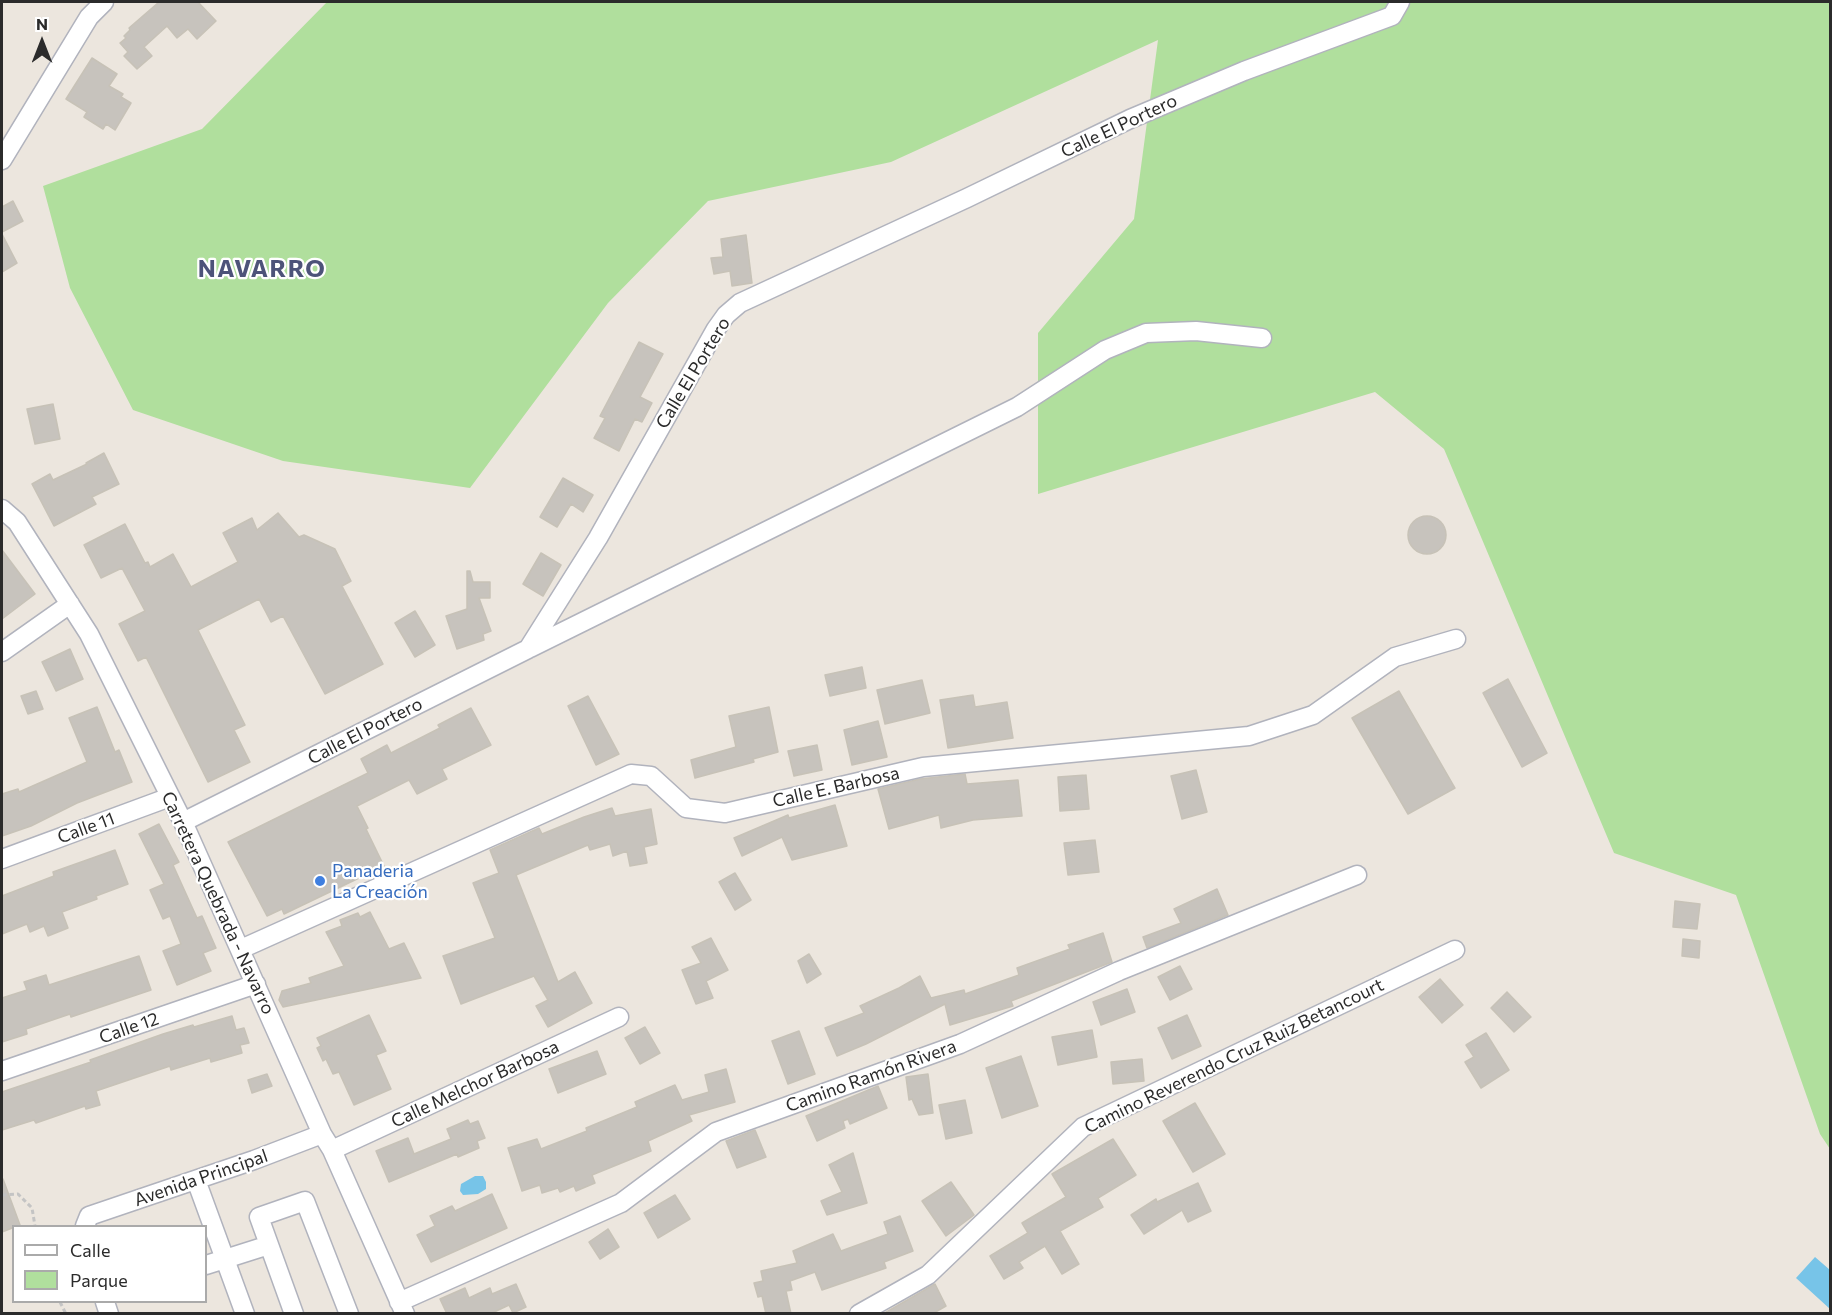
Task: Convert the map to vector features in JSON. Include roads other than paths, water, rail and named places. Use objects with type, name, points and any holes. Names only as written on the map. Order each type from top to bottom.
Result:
[{"type":"street","points":[[2,160],[89,17],[104,2]]},
{"type":"street","name":"Calle El Portero","points":[[183,822],[528,649],[598,538],[716,329],[726,315],[740,303],[1130,120],[1244,71],[1392,16],[1400,2]]},
{"type":"street","points":[[528,649],[1017,407],[1105,350],[1146,333],[1196,331],[1262,338]]},
{"type":"street","name":"Carretera Quebrada - Navarro","points":[[2,509],[17,522],[89,634],[183,822],[402,1308]]},
{"type":"street","points":[[2,652],[70,604]]},
{"type":"street","name":"Calle E. Barbosa","points":[[240,950],[631,774],[651,776],[686,808],[725,813],[923,767],[1249,736],[1313,715],[1395,657],[1456,639]]},
{"type":"street","name":"Calle 11","points":[[2,859],[170,797]]},
{"type":"street","name":"Camino Ramón Rivera","points":[[402,1308],[621,1203],[716,1132],[960,1044],[1119,971],[1357,875]]},
{"type":"street","name":"Camino Reverendo Cruz Ruiz Betancourt","points":[[859,1314],[928,1275],[1083,1127],[1455,950]]},
{"type":"street","name":"Calle 12","points":[[2,1071],[256,984]]},
{"type":"street","name":"Calle Melchor Barbosa","points":[[332,1150],[619,1017]]},
{"type":"street","name":"Avenida Principal","points":[[86,1225],[89,1216],[254,1160],[322,1134]]},
{"type":"street","points":[[196,1180],[245,1314]]},
{"type":"street","points":[[294,1314],[259,1217],[305,1201],[349,1314]]},
{"type":"street","points":[[207,1265],[268,1245]]},
{"type":"water","points":[[475,1176],[483,1176],[486,1189],[478,1194],[463,1195],[460,1191],[461,1184]]},
{"type":"water","points":[[1815,1257],[1830,1270],[1830,1309],[1796,1278]]},
{"type":"place","name":"Panaderia La Creación","points":[[320,881]]},
{"type":"district","name":"NAVARRO","points":[[262,269]]}]
